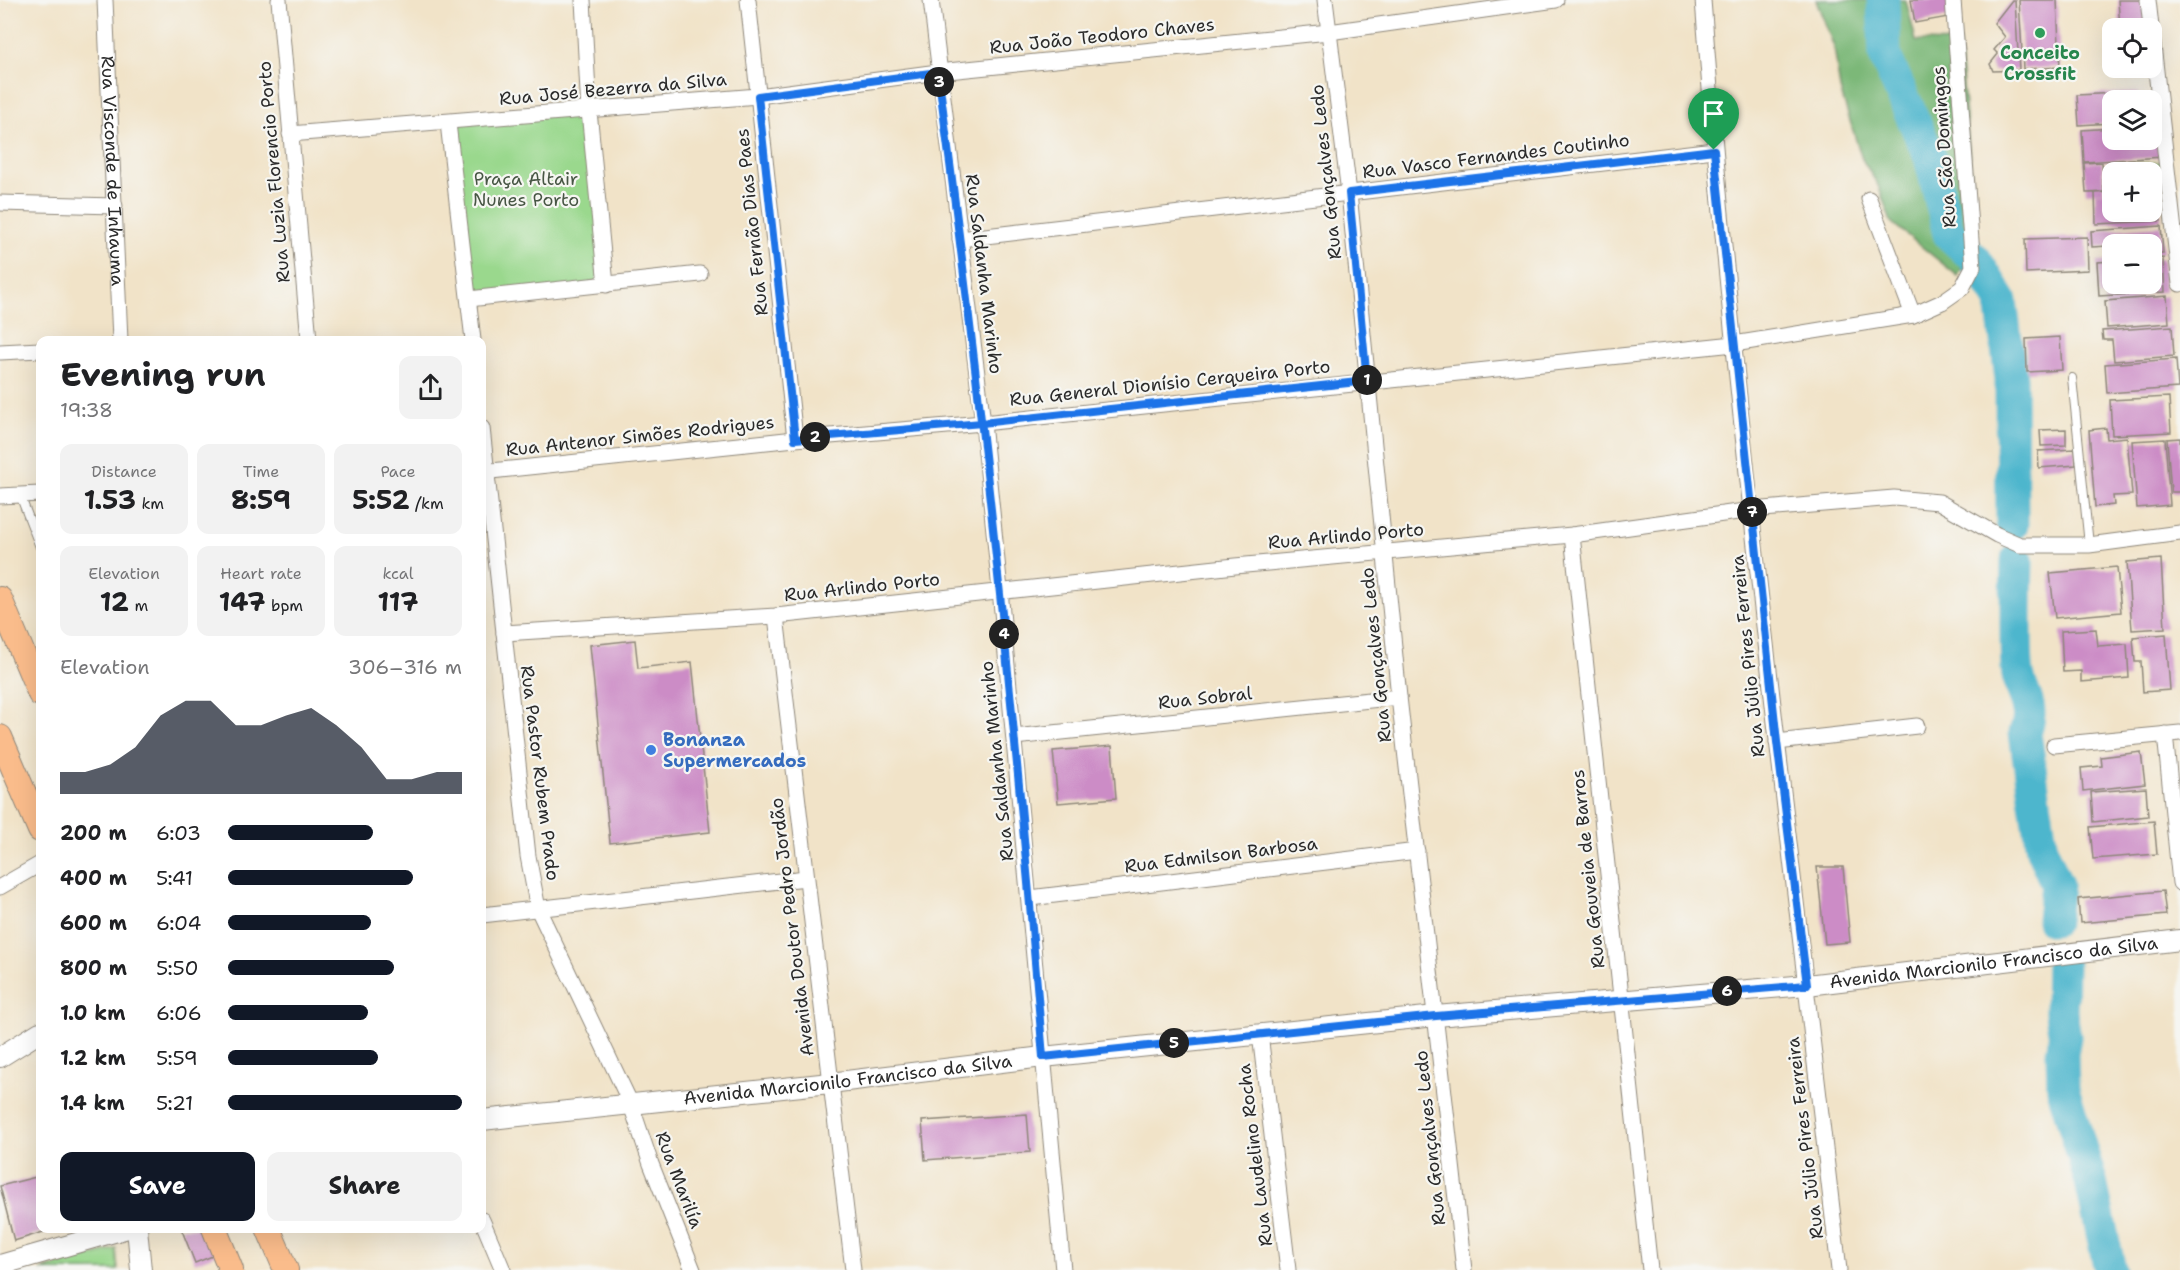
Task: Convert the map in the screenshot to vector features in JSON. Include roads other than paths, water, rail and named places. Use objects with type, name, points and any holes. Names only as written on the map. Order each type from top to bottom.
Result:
[{"type":"main road","points":[[0,599],[36,677]]},
{"type":"main road","points":[[0,737],[36,821]]},
{"type":"main road","points":[[216,1233],[231,1270]]},
{"type":"main road","points":[[270,1233],[286,1270]]},
{"type":"street","name":"Rua Visconde de Inhauma","points":[[105,0],[120,336]]},
{"type":"street","name":"Rua Luzia Florencio Porto","points":[[279,0],[309,336]]},
{"type":"street","points":[[583,0],[589,111],[606,285]]},
{"type":"street","name":"Rua Fernão Dias Paes","points":[[748,0],[795,439]]},
{"type":"street","name":"Rua Saldanha Marinho","points":[[931,0],[1000,591],[1063,1270]]},
{"type":"street","name":"Rua Gonçalves Ledo","points":[[1325,0],[1349,193],[1399,697],[1464,1270]]},
{"type":"street","name":"Rua João Teodoro Chaves","points":[[938,72],[1329,32],[1556,0]]},
{"type":"street","name":"Rua Júlio Pires Ferreira","points":[[1703,0],[1714,150],[1734,344],[1777,742],[1839,1270]]},
{"type":"street","name":"Rua São Domingos","points":[[1953,0],[1973,267],[1962,288]]},
{"type":"street","points":[[2148,0],[2180,284]]},
{"type":"street","name":"Rua José Bezerra da Silva","points":[[290,134],[448,123],[758,96],[938,72]]},
{"type":"street","points":[[448,123],[473,336]]},
{"type":"street","name":"Rua Vasco Fernandes Coutinho","points":[[960,239],[1714,150]]},
{"type":"street","points":[[1869,199],[1913,315]]},
{"type":"street","points":[[0,203],[115,207]]},
{"type":"street","points":[[469,299],[700,274]]},
{"type":"street","name":"Rua General Dionísio Cerqueira Porto","points":[[982,423],[1734,344],[1913,315],[1942,302],[1962,288]]},
{"type":"street","points":[[0,352],[36,350]]},
{"type":"street","name":"Rua Antenor Simões Rodrigues","points":[[486,472],[795,439],[982,423]]},
{"type":"street","name":"Rua Pastor Rubem Prado","points":[[486,488],[528,856],[538,909],[630,1102]]},
{"type":"street","points":[[0,496],[36,494]]},
{"type":"street","name":"Rua Arlindo Porto","points":[[504,633],[776,616],[1000,591],[1572,535],[1752,510],[1920,498],[1939,502],[1997,536],[2019,545],[2089,545],[2180,533]]},
{"type":"street","name":"Rua Gouveia de Barros","points":[[1572,535],[1650,1270]]},
{"type":"street","name":"Avenida Doutor Pedro Jordão","points":[[776,616],[853,1270]]},
{"type":"street","name":"Rua Sobral","points":[[1014,737],[1399,697]]},
{"type":"street","points":[[1777,742],[1917,726]]},
{"type":"street","points":[[2054,745],[2172,733],[2180,883]]},
{"type":"street","name":"Rua Edmilson Barbosa","points":[[1030,898],[1416,851]]},
{"type":"street","points":[[0,886],[36,866]]},
{"type":"street","points":[[486,915],[806,878]]},
{"type":"street","name":"Avenida Marcionilo Francisco da Silva","points":[[486,1120],[630,1102],[830,1083],[1043,1057],[1436,1016],[1807,985],[2180,940]]},
{"type":"street","points":[[0,1057],[36,1034]]},
{"type":"street","name":"Rua Laudelino Rocha","points":[[1260,1034],[1288,1270]]},
{"type":"street","name":"Rua Marilía","points":[[630,1102],[651,1164],[693,1270]]},
{"type":"street","points":[[486,1230],[503,1270]]},
{"type":"street","points":[[0,1265],[111,1233]]},
{"type":"street","points":[[137,1233],[141,1270]]},
{"type":"lane","points":[[2072,378],[2089,545]]},
{"type":"lane","points":[[20,495],[36,537]]},
{"type":"waterway","points":[[1883,0],[1885,56],[1930,157],[1949,234],[1967,251]]},
{"type":"waterway","points":[[1975,259],[2001,301],[2011,379],[2012,524]]},
{"type":"waterway","points":[[2017,560],[2017,667],[2020,684],[2028,705],[2029,713],[2025,733],[2042,850],[2057,885],[2053,920]]},
{"type":"waterway","points":[[2062,966],[2061,1013],[2065,1037],[2062,1053],[2063,1089],[2091,1182],[2110,1270]]},
{"type":"place","name":"Conceito Crossfit","points":[[2040,33]]},
{"type":"place","name":"Bonanza Supermercados","points":[[651,750]]},
{"type":"park label","name":"Praça Altair Nunes Porto","points":[[526,189]]}]
